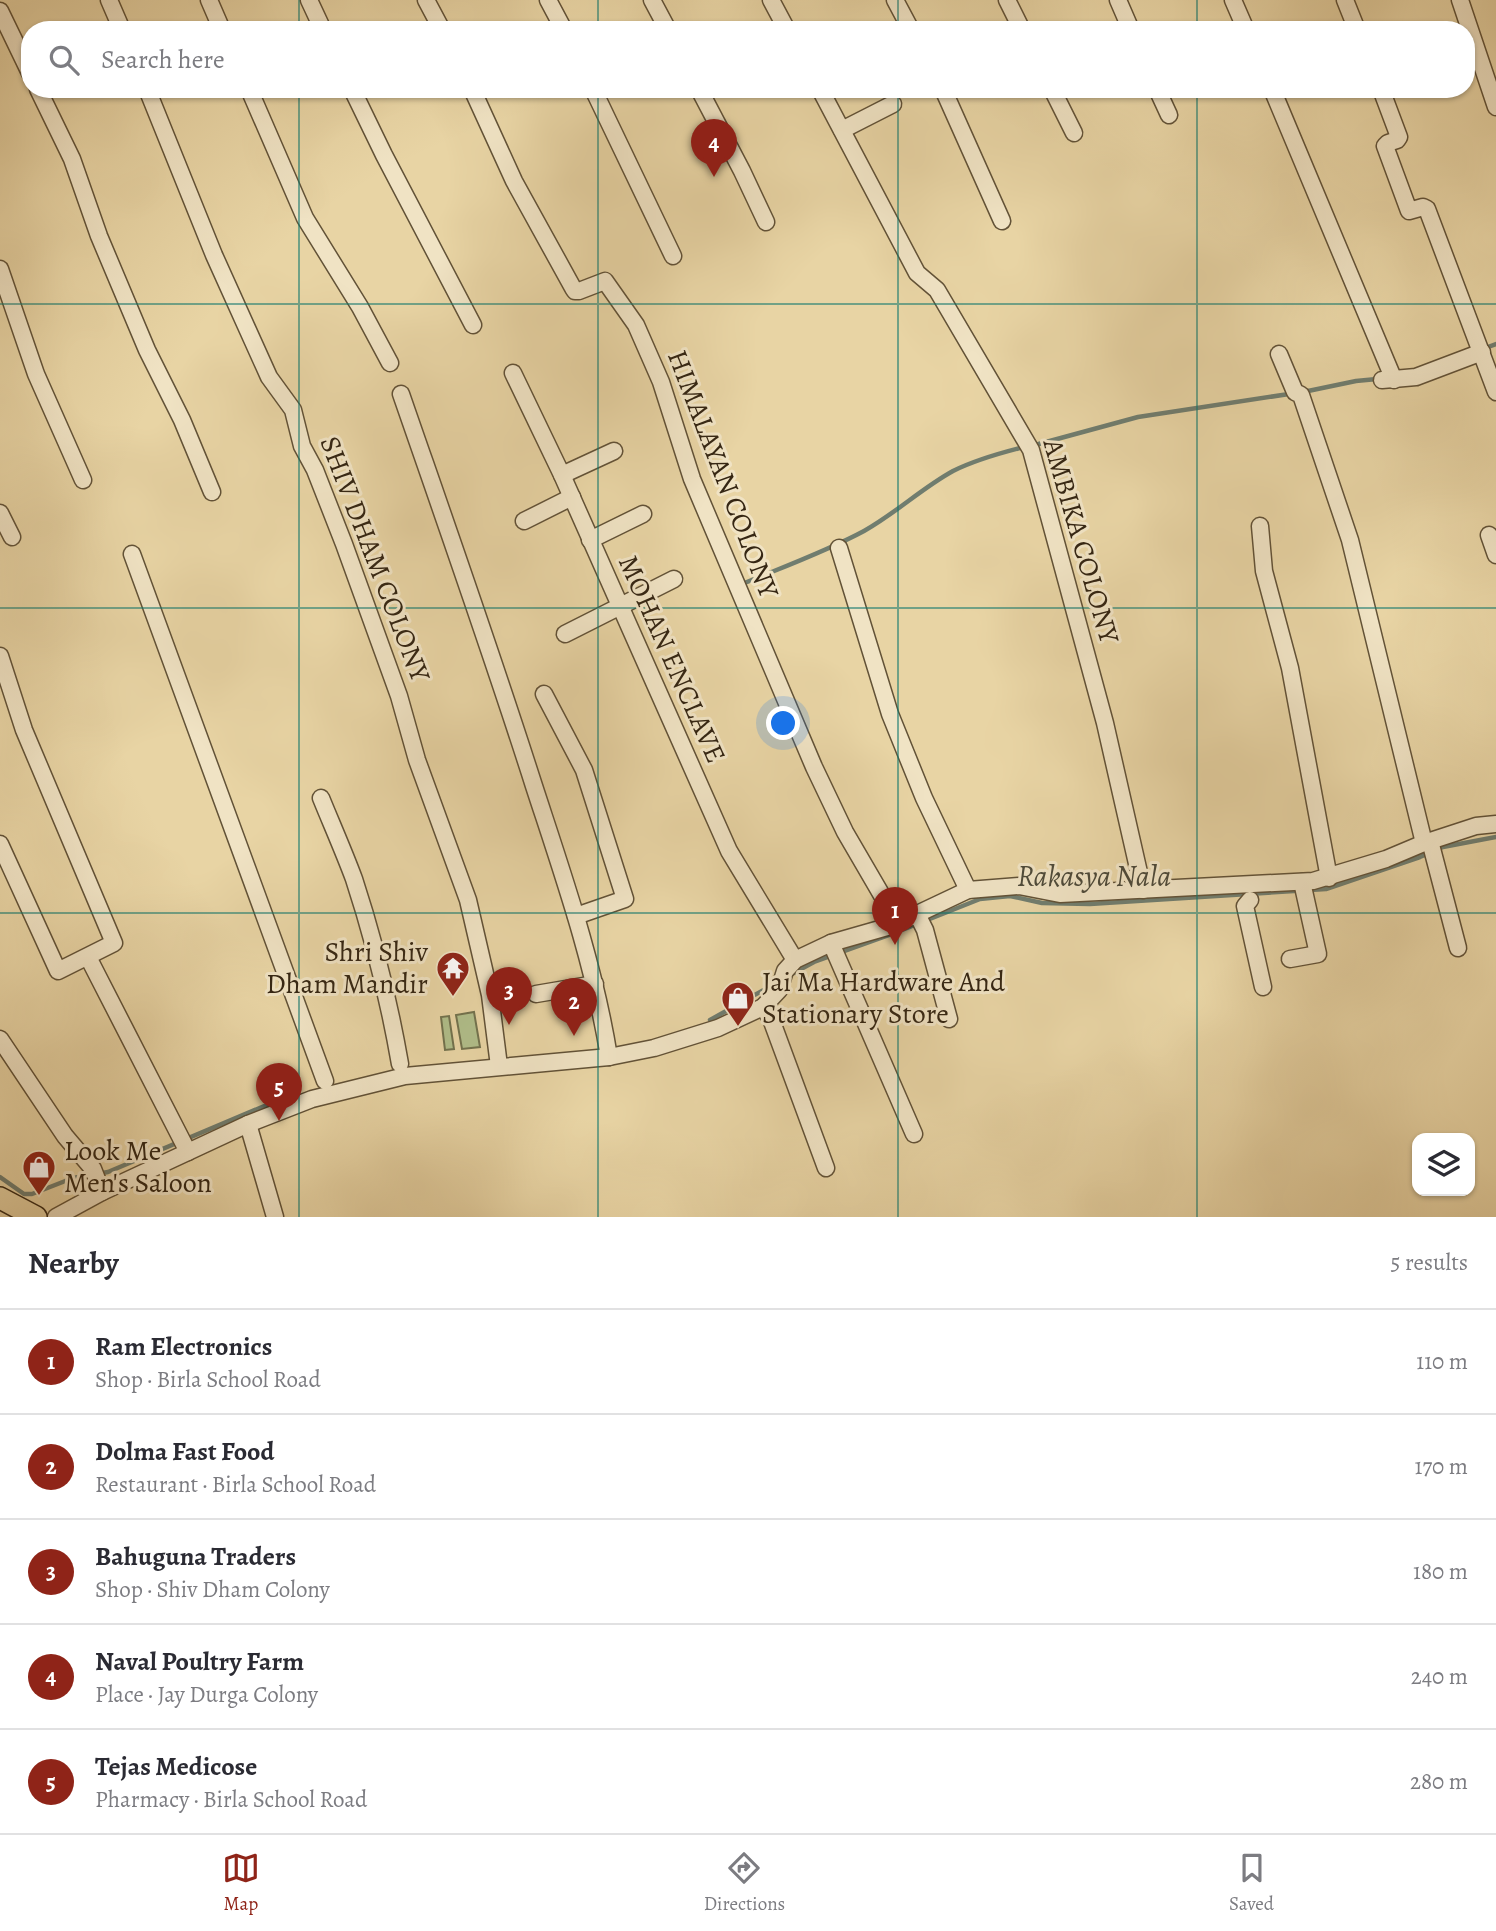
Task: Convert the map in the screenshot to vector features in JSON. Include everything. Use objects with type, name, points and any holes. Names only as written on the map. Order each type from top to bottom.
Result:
[{"type":"main road","points":[[0,1198],[36,1217]]},
{"type":"street","points":[[109,0],[118,21]]},
{"type":"street","points":[[209,0],[218,21]]},
{"type":"street","points":[[309,0],[319,21]]},
{"type":"street","points":[[426,0],[437,21]]},
{"type":"street","points":[[548,0],[559,21]]},
{"type":"street","points":[[652,0],[663,21]]},
{"type":"street","points":[[771,0],[783,21]]},
{"type":"street","points":[[895,0],[906,21]]},
{"type":"street","points":[[1007,0],[1018,21]]},
{"type":"street","points":[[1118,0],[1127,21]]},
{"type":"street","points":[[1233,0],[1242,21]]},
{"type":"street","points":[[1345,0],[1353,21]]},
{"type":"street","points":[[1460,0],[1467,21]]},
{"type":"street","points":[[0,11],[21,54]]},
{"type":"street","points":[[1475,45],[1496,107]]},
{"type":"street","points":[[42,98],[72,159],[99,236],[212,492]]},
{"type":"street","name":"SHIV DHAM COLONY","points":[[151,98],[214,255],[269,377],[293,410],[302,446],[325,495],[395,683],[417,761],[468,900],[490,995],[499,1066]]},
{"type":"street","points":[[253,98],[305,218],[360,307],[390,363]]},
{"type":"street","points":[[356,98],[473,325]]},
{"type":"street","name":"HIMALAYAN COLONY","points":[[476,98],[514,181],[575,291],[605,281],[636,325],[661,382],[692,479],[814,766],[845,832],[898,923]]},
{"type":"street","points":[[597,98],[673,256]]},
{"type":"street","points":[[704,98],[766,222]]},
{"type":"street","name":"AMBIKA COLONY","points":[[825,98],[917,273],[937,290],[1031,450],[1105,723],[1143,890]]},
{"type":"street","points":[[947,98],[1002,221]]},
{"type":"street","points":[[1056,98],[1074,133]]},
{"type":"street","points":[[1161,98],[1169,115]]},
{"type":"street","points":[[1276,98],[1388,380],[1416,377],[1482,352]]},
{"type":"street","points":[[1384,98],[1399,137],[1385,146],[1409,211],[1423,207],[1427,209],[1496,392]]},
{"type":"street","points":[[842,130],[893,104]]},
{"type":"street","points":[[0,269],[36,374],[83,480]]},
{"type":"street","points":[[1279,354],[1295,392],[1301,395],[1350,540],[1458,948]]},
{"type":"street","name":"MOHAN ENCLAVE","points":[[513,373],[572,497],[729,851],[790,966]]},
{"type":"street","points":[[401,394],[511,713],[576,916],[595,984],[609,1056]]},
{"type":"street","points":[[562,475],[614,451]]},
{"type":"street","points":[[524,521],[572,497]]},
{"type":"street","points":[[0,513],[12,537]]},
{"type":"street","points":[[590,540],[643,514]]},
{"type":"street","points":[[1260,526],[1264,571],[1290,668],[1329,878]]},
{"type":"street","points":[[1489,535],[1496,555]]},
{"type":"street","points":[[839,548],[890,714],[924,798],[968,890]]},
{"type":"street","points":[[132,554],[325,1081]]},
{"type":"street","points":[[565,634],[674,579]]},
{"type":"street","points":[[0,656],[24,730],[114,943],[58,971],[0,844]]},
{"type":"street","points":[[544,694],[584,770],[625,899],[576,916]]},
{"type":"street","points":[[321,799],[353,877],[372,937],[390,1008],[400,1064]]},
{"type":"street","points":[[56,1217],[98,1181],[184,1145],[353,1087],[405,1076],[609,1056],[654,1048],[718,1028],[763,1007],[779,990],[790,966],[834,951],[898,923],[920,921],[968,890],[1019,886],[1060,894],[1143,890],[1303,890],[1329,878],[1386,859],[1430,848],[1476,826],[1496,824]]},
{"type":"street","points":[[1290,959],[1318,954],[1303,890]]},
{"type":"street","points":[[1250,900],[1245,906],[1262,987]]},
{"type":"street","points":[[920,921],[949,1019]]},
{"type":"street","points":[[834,951],[914,1134]]},
{"type":"street","points":[[88,957],[184,1145]]},
{"type":"street","points":[[537,994],[595,984]]},
{"type":"street","points":[[763,1007],[771,1020],[826,1168]]},
{"type":"street","points":[[0,1039],[98,1181]]},
{"type":"street","points":[[248,1124],[275,1217]]},
{"type":"green space","points":[[474,1012],[480,1047],[462,1049],[456,1015]]},
{"type":"green space","points":[[449,1016],[454,1049],[445,1050],[441,1017]]},
{"type":"waterway","points":[[1488,347],[1496,344]]},
{"type":"waterway","points":[[1308,391],[1377,379]]},
{"type":"waterway","points":[[1035,445],[1138,417],[1289,394]]},
{"type":"waterway","points":[[742,584],[819,553],[864,531],[953,471],[970,463],[1024,447]]},
{"type":"waterway","name":"Rakasya Nala","points":[[790,975],[814,962],[980,899],[1010,896],[1042,903],[1090,904],[1326,889],[1443,847],[1496,837]]},
{"type":"waterway","name":"Rakasya Nala","points":[[710,1020],[776,983]]},
{"type":"waterway","name":"Rakasya Nala","points":[[0,1177],[24,1194],[32,1194],[73,1178],[108,1172],[281,1099]]},
{"type":"place","name":"Naval Poultry Farm","points":[[714,177]]},
{"type":"place","name":"Ram Electronics","points":[[895,945]]},
{"type":"place","name":"Shri Shiv Dham Mandir","points":[[453,998]]},
{"type":"place","name":"Bahuguna Traders","points":[[509,1025]]},
{"type":"place","name":"Jai Ma Hardware And Stationary Store","points":[[738,1028]]},
{"type":"place","name":"Dolma Fast Food","points":[[574,1036]]},
{"type":"place","name":"Tejas Medicose","points":[[279,1121]]},
{"type":"place","name":"Look Me Men's Saloon","points":[[39,1197]]}]
